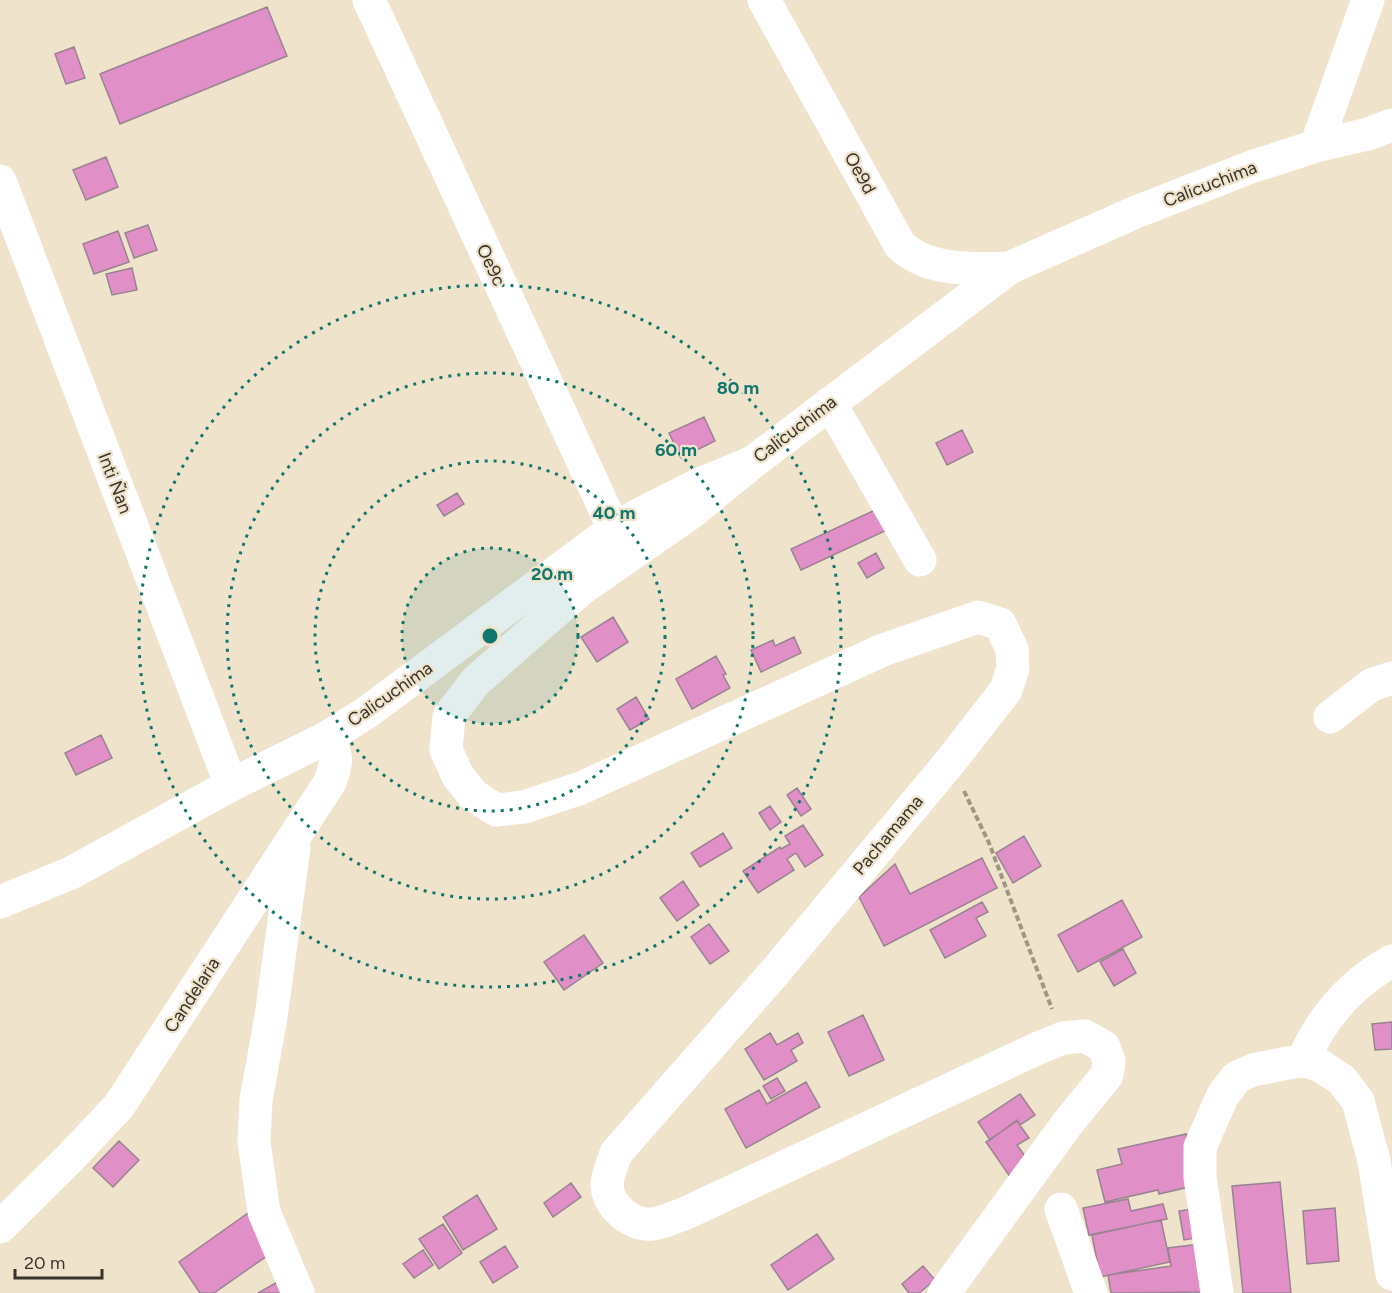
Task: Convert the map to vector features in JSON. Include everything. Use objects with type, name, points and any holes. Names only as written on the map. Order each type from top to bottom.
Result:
[{"type":"street","name":"Oe9c","points":[[369,0],[614,529]]},
{"type":"street","name":"Oe9d","points":[[764,0],[900,245],[910,254],[924,261],[967,269],[1009,268]]},
{"type":"street","points":[[1316,146],[1368,0]]},
{"type":"street","name":"Calicuchima","points":[[0,902],[71,873],[231,785],[326,738],[366,713],[614,529],[698,485],[753,462],[1009,268],[1147,208],[1251,167],[1392,125]]},
{"type":"street","name":"Inti Ñan","points":[[0,181],[231,785]]},
{"type":"street","points":[[830,403],[920,560]]},
{"type":"street","name":"Pachamama","points":[[753,462],[692,512],[580,590],[476,681],[449,716],[446,750],[458,776],[472,795],[496,810],[524,807],[581,788],[883,650],[978,617],[1000,624],[1012,649],[1013,668],[1006,690],[950,762],[775,972],[616,1153],[607,1184],[611,1201],[621,1213],[636,1221],[652,1224],[684,1214],[1035,1048],[1063,1038],[1085,1036],[1104,1047],[1109,1061],[1107,1075],[1067,1124],[944,1293]]},
{"type":"street","points":[[1330,717],[1371,686],[1392,678]]},
{"type":"street","name":"Candelaria","points":[[0,1227],[70,1158],[118,1106],[330,782],[335,769],[336,756],[326,738]]},
{"type":"street","points":[[295,837],[271,1017],[256,1100],[254,1142],[264,1212],[298,1293]]},
{"type":"street","points":[[1303,1060],[1314,1034],[1336,1004],[1382,967],[1392,962]]},
{"type":"street","points":[[1217,1293],[1200,1177],[1200,1147],[1223,1095],[1237,1077],[1253,1071],[1303,1060],[1321,1066],[1342,1080],[1358,1101],[1374,1161],[1392,1274]]},
{"type":"street","points":[[1062,1209],[1091,1293]]},
{"type":"path","points":[[950,762],[989,843],[1063,1038]]},
{"type":"building","points":[[267,7],[287,56],[120,124],[100,74]]},
{"type":"building","points":[[74,47],[85,78],[66,84],[55,54]]},
{"type":"building","points":[[106,157],[118,187],[86,200],[73,170]]},
{"type":"building","points":[[148,225],[157,250],[134,258],[125,233]]},
{"type":"building","points":[[118,231],[129,262],[94,274],[83,244]]},
{"type":"building","points":[[132,268],[137,290],[112,295],[106,274]]},
{"type":"building","points":[[704,417],[715,441],[681,458],[669,433]]},
{"type":"building","points":[[962,430],[973,452],[947,465],[936,443]]},
{"type":"building","points":[[457,493],[464,504],[444,516],[437,505]]},
{"type":"building","points":[[875,510],[885,531],[801,570],[791,549]]},
{"type":"building","points":[[876,553],[884,568],[867,578],[858,563]]},
{"type":"building","points":[[613,617],[628,642],[597,662],[581,637]]},
{"type":"building","points":[[794,637],[801,653],[761,672],[751,650],[773,640],[775,646]]},
{"type":"building","points":[[716,656],[726,674],[723,675],[730,688],[692,709],[676,679]]},
{"type":"building","points":[[636,697],[649,719],[630,730],[617,709]]},
{"type":"building","points":[[101,735],[112,758],[76,775],[65,753]]},
{"type":"building","points":[[797,788],[811,809],[801,816],[787,795]]},
{"type":"building","points":[[770,806],[781,822],[770,830],[759,813]]},
{"type":"building","points":[[803,825],[823,855],[805,867],[796,853],[787,859],[794,870],[758,893],[743,871],[780,847],[781,849],[790,844],[785,836]]},
{"type":"building","points":[[723,833],[732,848],[700,867],[691,853]]},
{"type":"building","points":[[1024,836],[1041,866],[1013,883],[996,853]]},
{"type":"building","points":[[982,858],[997,888],[884,946],[859,897],[895,864],[910,894]]},
{"type":"building","points":[[683,881],[699,905],[677,921],[660,898]]},
{"type":"building","points":[[1122,900],[1142,937],[1078,972],[1058,935]]},
{"type":"building","points":[[982,902],[988,912],[976,918],[986,936],[945,958],[930,930]]},
{"type":"building","points":[[709,924],[729,951],[710,964],[691,937]]},
{"type":"building","points":[[584,935],[603,963],[564,990],[544,962]]},
{"type":"building","points":[[1123,949],[1136,973],[1114,986],[1100,962]]},
{"type":"building","points":[[863,1015],[884,1060],[849,1076],[828,1032]]},
{"type":"building","points":[[1392,1022],[1392,1049],[1375,1050],[1372,1024]]},
{"type":"building","points":[[770,1033],[777,1045],[798,1033],[803,1043],[791,1050],[797,1061],[764,1080],[745,1049]]},
{"type":"building","points":[[777,1078],[785,1091],[771,1099],[763,1086]]},
{"type":"building","points":[[806,1082],[820,1107],[746,1148],[725,1109],[759,1090],[767,1104]]},
{"type":"building","points":[[1020,1094],[1035,1115],[1020,1125],[1017,1120],[990,1140],[978,1122]]},
{"type":"building","points":[[1017,1121],[1029,1138],[1017,1145],[1033,1167],[1013,1181],[986,1142]]},
{"type":"building","points":[[1186,1134],[1198,1185],[1159,1194],[1158,1190],[1105,1202],[1097,1170],[1122,1164],[1118,1149]]},
{"type":"building","points":[[119,1141],[139,1160],[113,1187],[93,1168]]},
{"type":"building","points":[[1280,1182],[1291,1293],[1243,1293],[1232,1186]]},
{"type":"building","points":[[571,1183],[581,1197],[553,1217],[544,1203]]},
{"type":"building","points":[[477,1195],[497,1229],[463,1250],[443,1217]]},
{"type":"building","points":[[1128,1199],[1131,1211],[1163,1204],[1167,1219],[1089,1235],[1083,1208]]},
{"type":"building","points":[[1198,1208],[1202,1237],[1184,1240],[1179,1211]]},
{"type":"building","points":[[1335,1208],[1339,1261],[1307,1264],[1303,1211]]},
{"type":"building","points":[[248,1213],[274,1251],[214,1293],[200,1293],[179,1262]]},
{"type":"building","points":[[1161,1220],[1170,1262],[1100,1277],[1092,1235]]},
{"type":"building","points":[[443,1224],[462,1253],[439,1269],[419,1239]]},
{"type":"building","points":[[817,1234],[834,1259],[788,1290],[771,1265]]},
{"type":"building","points":[[1200,1244],[1207,1292],[1111,1293],[1108,1275],[1171,1266],[1168,1248]]},
{"type":"building","points":[[505,1246],[518,1267],[493,1283],[480,1262]]},
{"type":"building","points":[[423,1250],[433,1265],[414,1278],[403,1264]]},
{"type":"building","points":[[923,1266],[935,1280],[919,1293],[909,1293],[902,1284]]},
{"type":"building","points":[[281,1280],[288,1293],[258,1293]]}]
